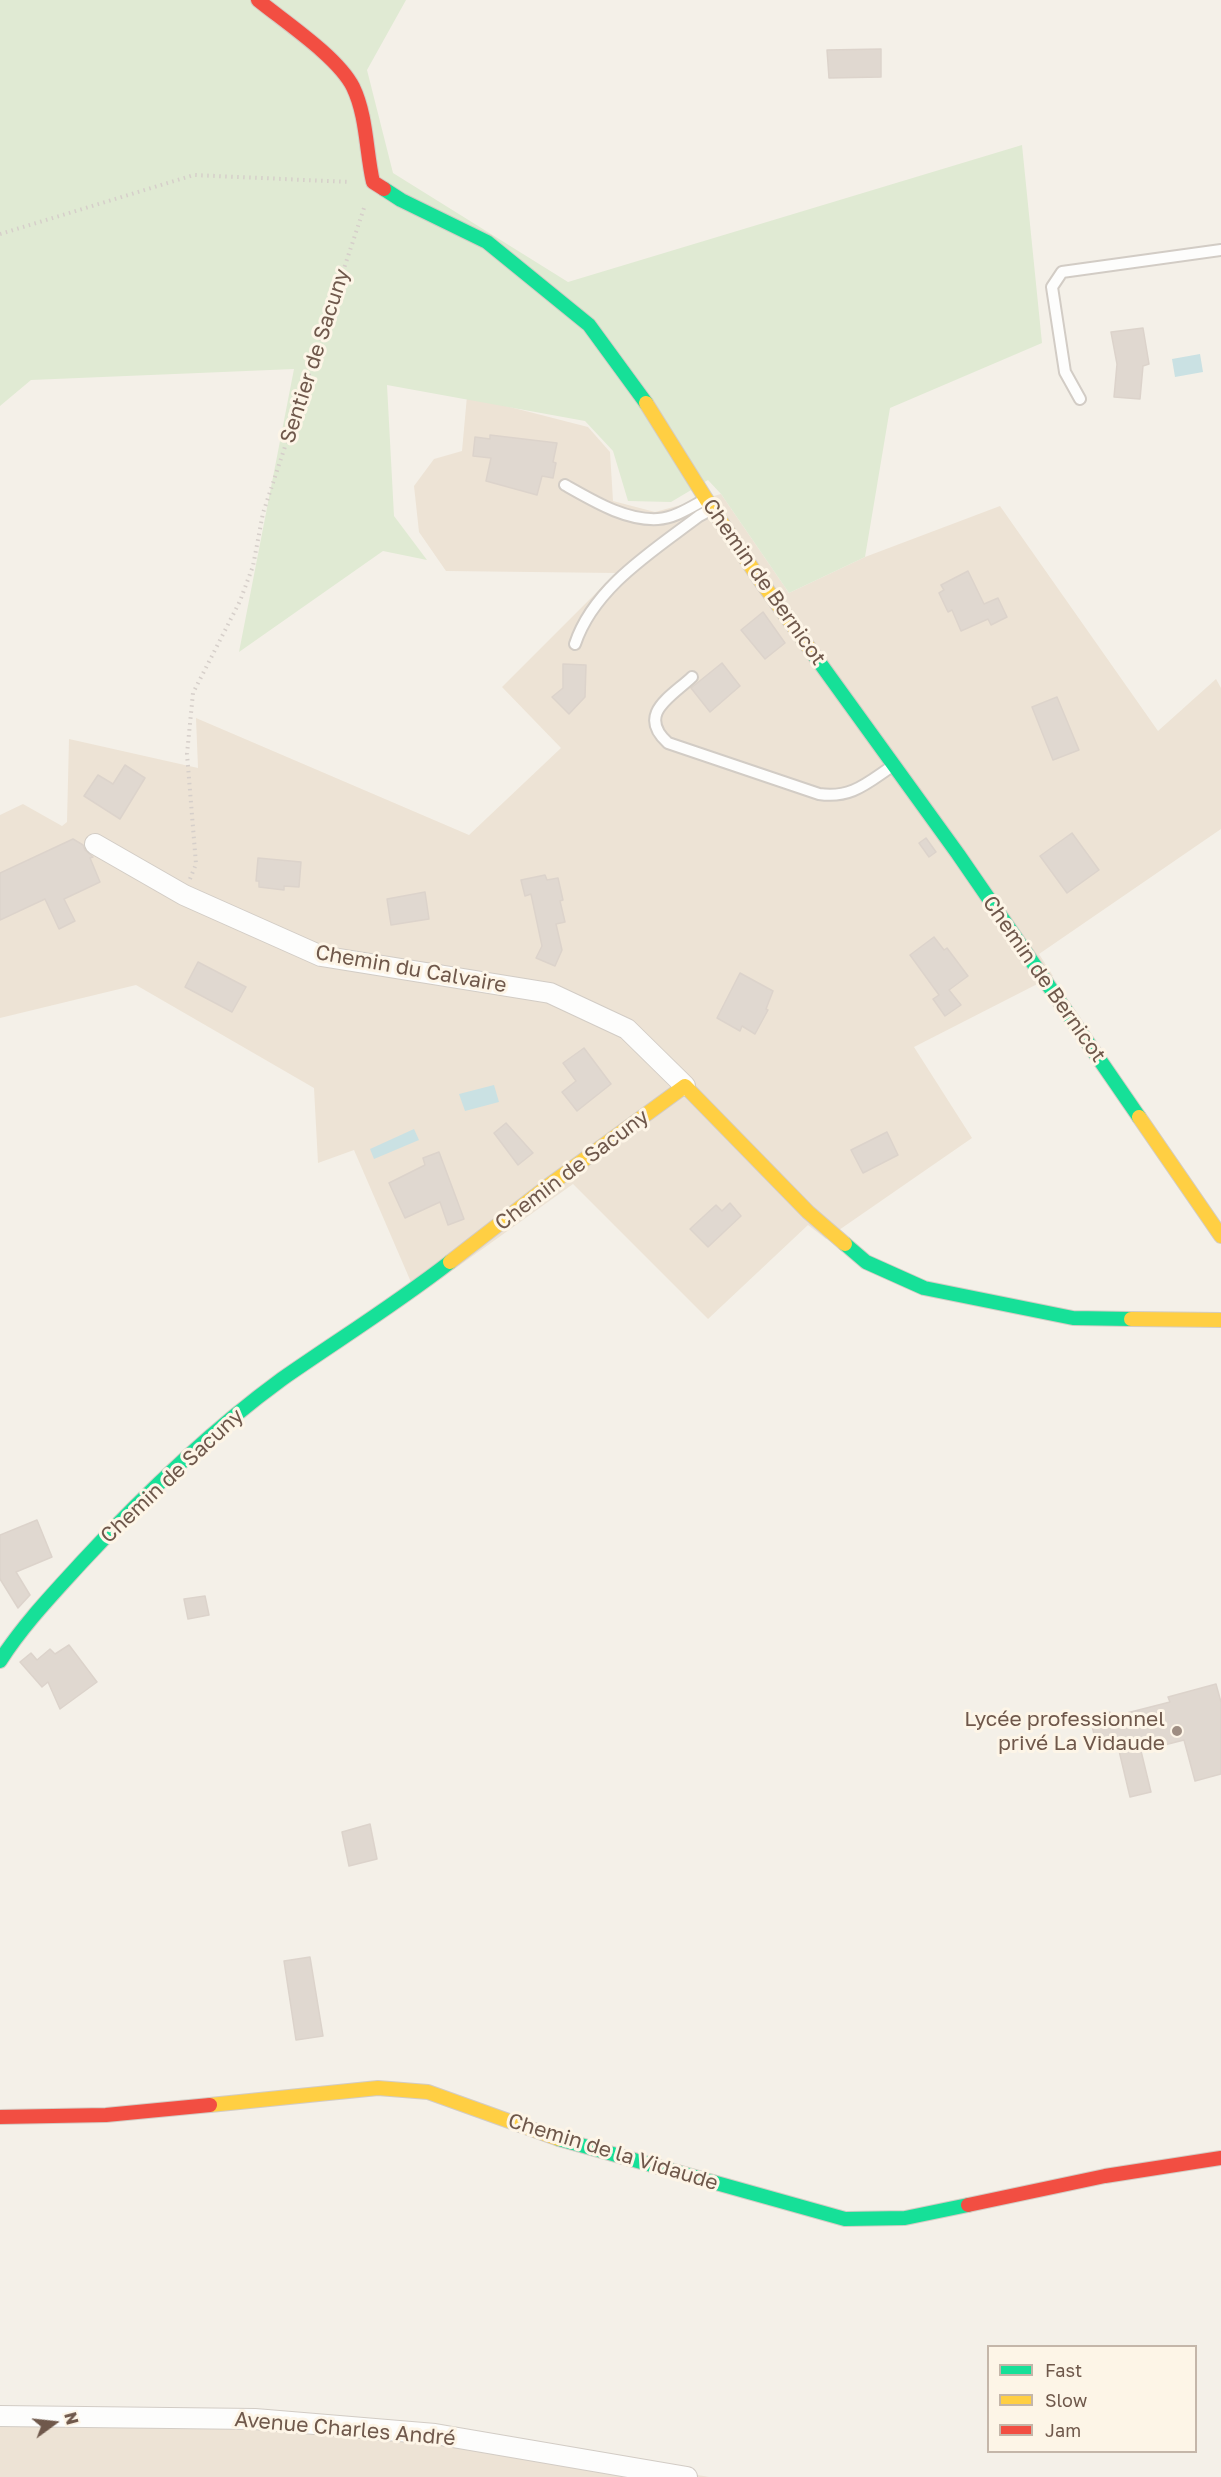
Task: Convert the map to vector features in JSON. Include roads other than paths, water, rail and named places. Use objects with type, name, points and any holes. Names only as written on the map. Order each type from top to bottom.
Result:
[{"type":"street","name":"Chemin de Bernicot","points":[[258,0],[335,66],[352,84],[357,98],[373,182],[401,200],[487,242],[589,325],[651,409],[709,504],[760,580],[958,854],[1221,1236]]},
{"type":"street","name":"Chemin du Calvaire","points":[[95,844],[183,896],[321,956],[550,993],[627,1029],[685,1086]]},
{"type":"street","points":[[685,1086],[808,1212],[866,1262],[924,1288],[1073,1318],[1221,1320]]},
{"type":"street","name":"Chemin de Sacuny","points":[[0,1661],[19,1631],[128,1513],[201,1443],[281,1380],[414,1290],[548,1186],[685,1086]]},
{"type":"street","name":"Chemin de la Vidaude","points":[[0,2117],[106,2115],[378,2088],[428,2092],[546,2135],[845,2219],[905,2218],[1105,2176],[1221,2157]]},
{"type":"street","name":"Avenue Charles André","points":[[0,2416],[255,2419],[435,2434],[687,2477]]},
{"type":"lane","points":[[1080,399],[1065,372],[1052,287],[1062,272],[1221,250]]},
{"type":"lane","points":[[564,485],[616,511],[658,519],[709,504]]},
{"type":"lane","points":[[575,644],[591,611],[624,575],[699,516],[709,504]]},
{"type":"lane","points":[[692,677],[655,712],[654,723],[659,735],[668,743],[819,794],[835,796],[858,789],[894,765]]},
{"type":"water","points":[[1200,354],[1203,372],[1175,377],[1172,359]]},
{"type":"water","points":[[494,1085],[499,1102],[465,1111],[459,1094]]},
{"type":"water","points":[[414,1129],[419,1140],[374,1159],[370,1149]]},
{"type":"place","name":"Lycée professionnel privé La Vidaude","points":[[1177,1731]]}]
